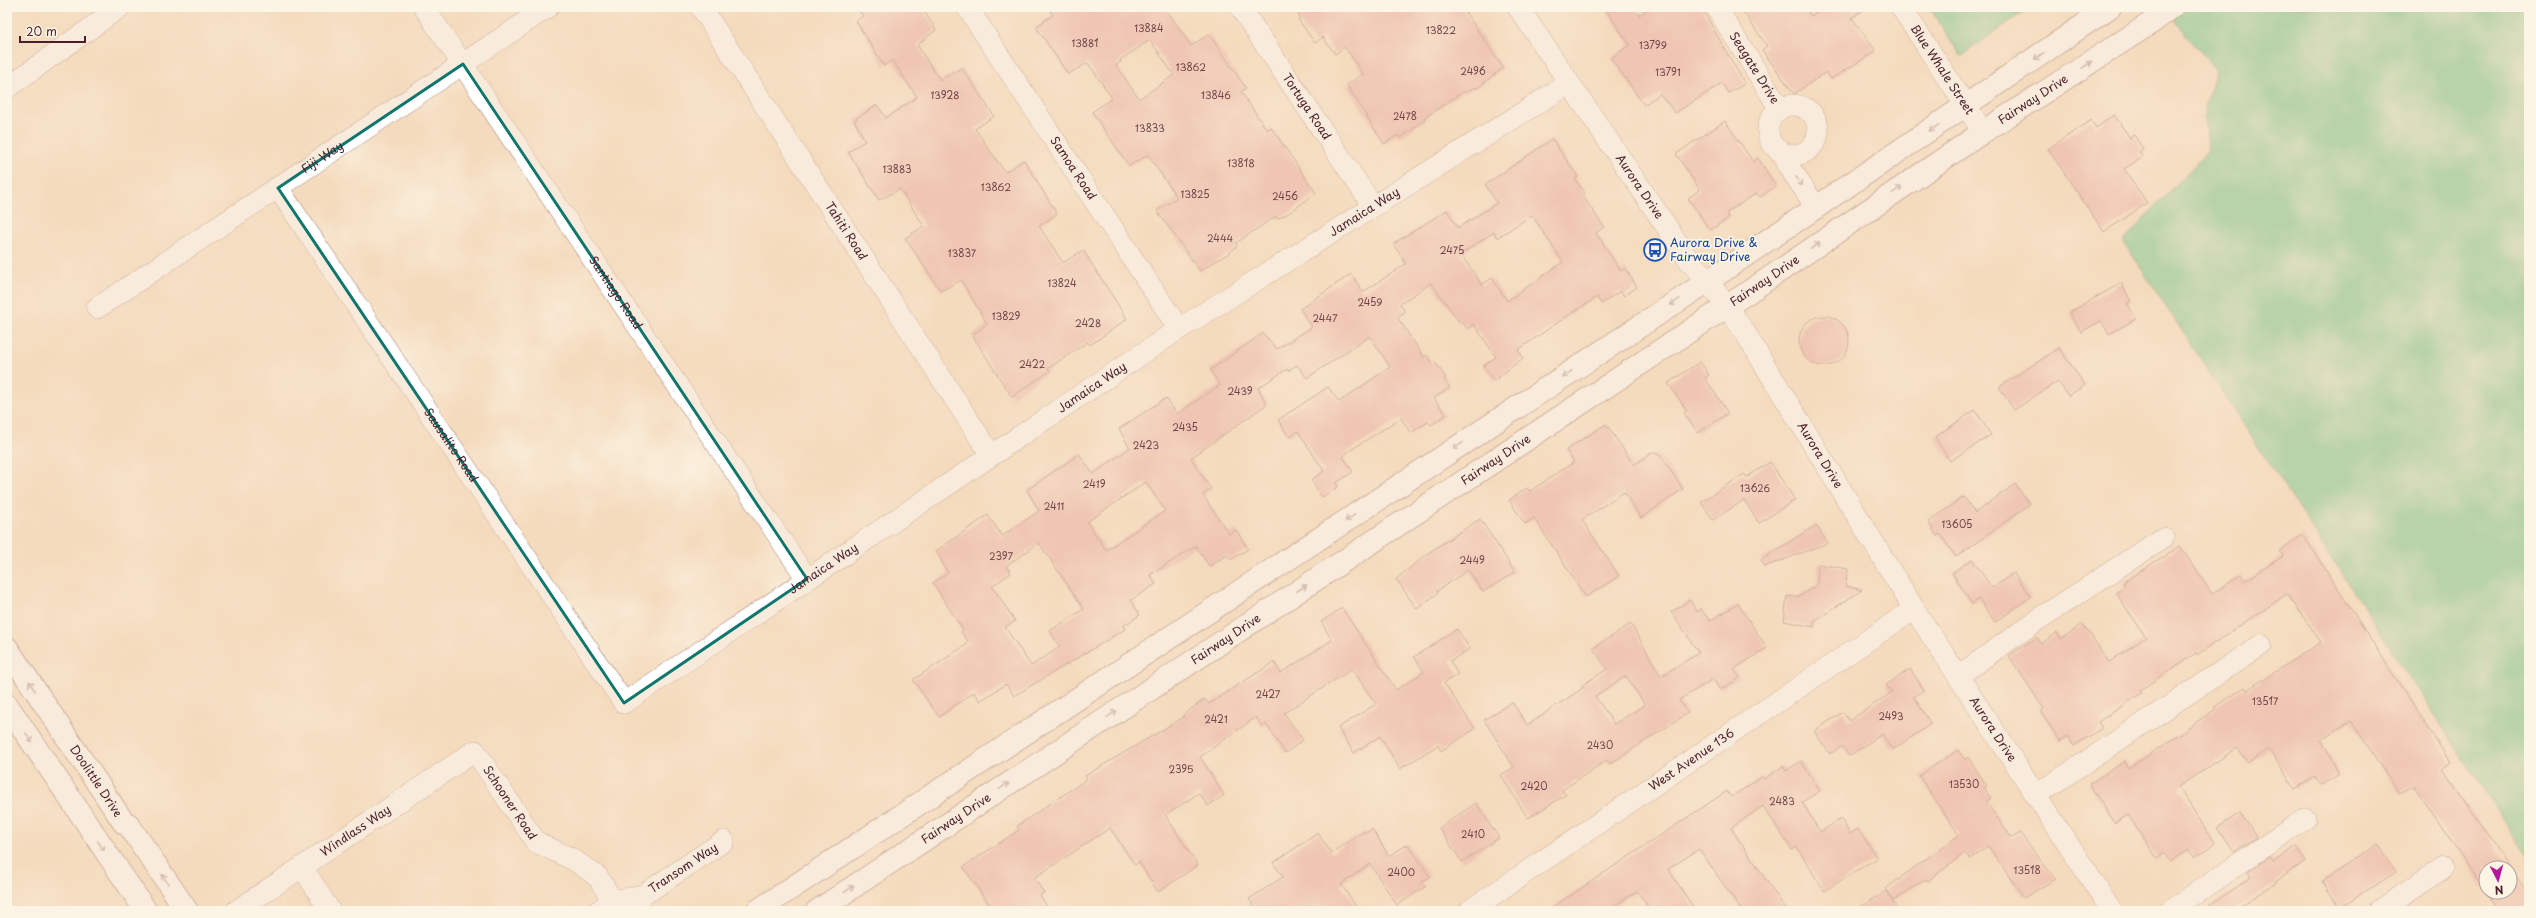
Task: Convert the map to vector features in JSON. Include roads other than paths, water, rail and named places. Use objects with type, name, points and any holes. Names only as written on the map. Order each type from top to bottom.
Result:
[{"type":"street","points":[[7,88],[120,7]]},
{"type":"street","name":"Santiago Road","points":[[424,7],[806,579]]},
{"type":"street","name":"Fiji Way","points":[[97,308],[548,7]]},
{"type":"street","name":"Tahiti Road","points":[[700,7],[991,455]]},
{"type":"street","name":"Samoa Road","points":[[967,7],[1179,329]]},
{"type":"street","name":"Tortuga Road","points":[[1240,7],[1373,206]]},
{"type":"street","name":"Aurora Drive","points":[[1518,7],[1568,84],[1691,263],[1708,281],[1752,344],[1914,609],[2112,911]]},
{"type":"street","name":"Seagate Drive","points":[[1716,7],[1780,109]]},
{"type":"street","name":"Blue Whale Street","points":[[1901,7],[1983,132]]},
{"type":"street","points":[[757,911],[1708,281],[2110,7]]},
{"type":"street","name":"Fairway Drive","points":[[817,911],[1983,132],[2154,21],[2172,7]]},
{"type":"street","name":"Jamaica Way","points":[[624,703],[1179,329],[1568,84]]},
{"type":"street","name":"Seagate Drive","points":[[1784,154],[1800,154],[1808,150],[1817,137],[1818,129],[1813,117],[1805,108],[1796,105],[1780,109],[1769,121],[1768,137],[1772,144],[1784,154],[1789,167],[1816,207]]},
{"type":"street","name":"Sausalito Road","points":[[278,188],[624,703]]},
{"type":"street","points":[[1958,676],[2039,619],[2163,538]]},
{"type":"street","points":[[1261,576],[1278,604]]},
{"type":"street","name":"West Avenue 136","points":[[1469,911],[1914,609]]},
{"type":"street","points":[[2036,795],[2261,645]]},
{"type":"street","name":"Doolittle Drive","points":[[7,648],[124,823],[128,824],[187,911]]},
{"type":"street","points":[[7,705],[146,911]]},
{"type":"street","name":"Windlass Way","points":[[236,911],[303,868],[475,751]]},
{"type":"street","name":"Schooner Road","points":[[475,751],[536,842],[574,860],[598,877],[610,908]]},
{"type":"street","points":[[2168,911],[2305,819]]},
{"type":"street","name":"Transom Way","points":[[610,908],[643,895],[724,841]]},
{"type":"street","points":[[303,868],[330,911]]},
{"type":"street","points":[[2379,911],[2443,868]]},
{"type":"place","name":"Aurora Drive & Fairway Drive","points":[[1655,250]]}]
